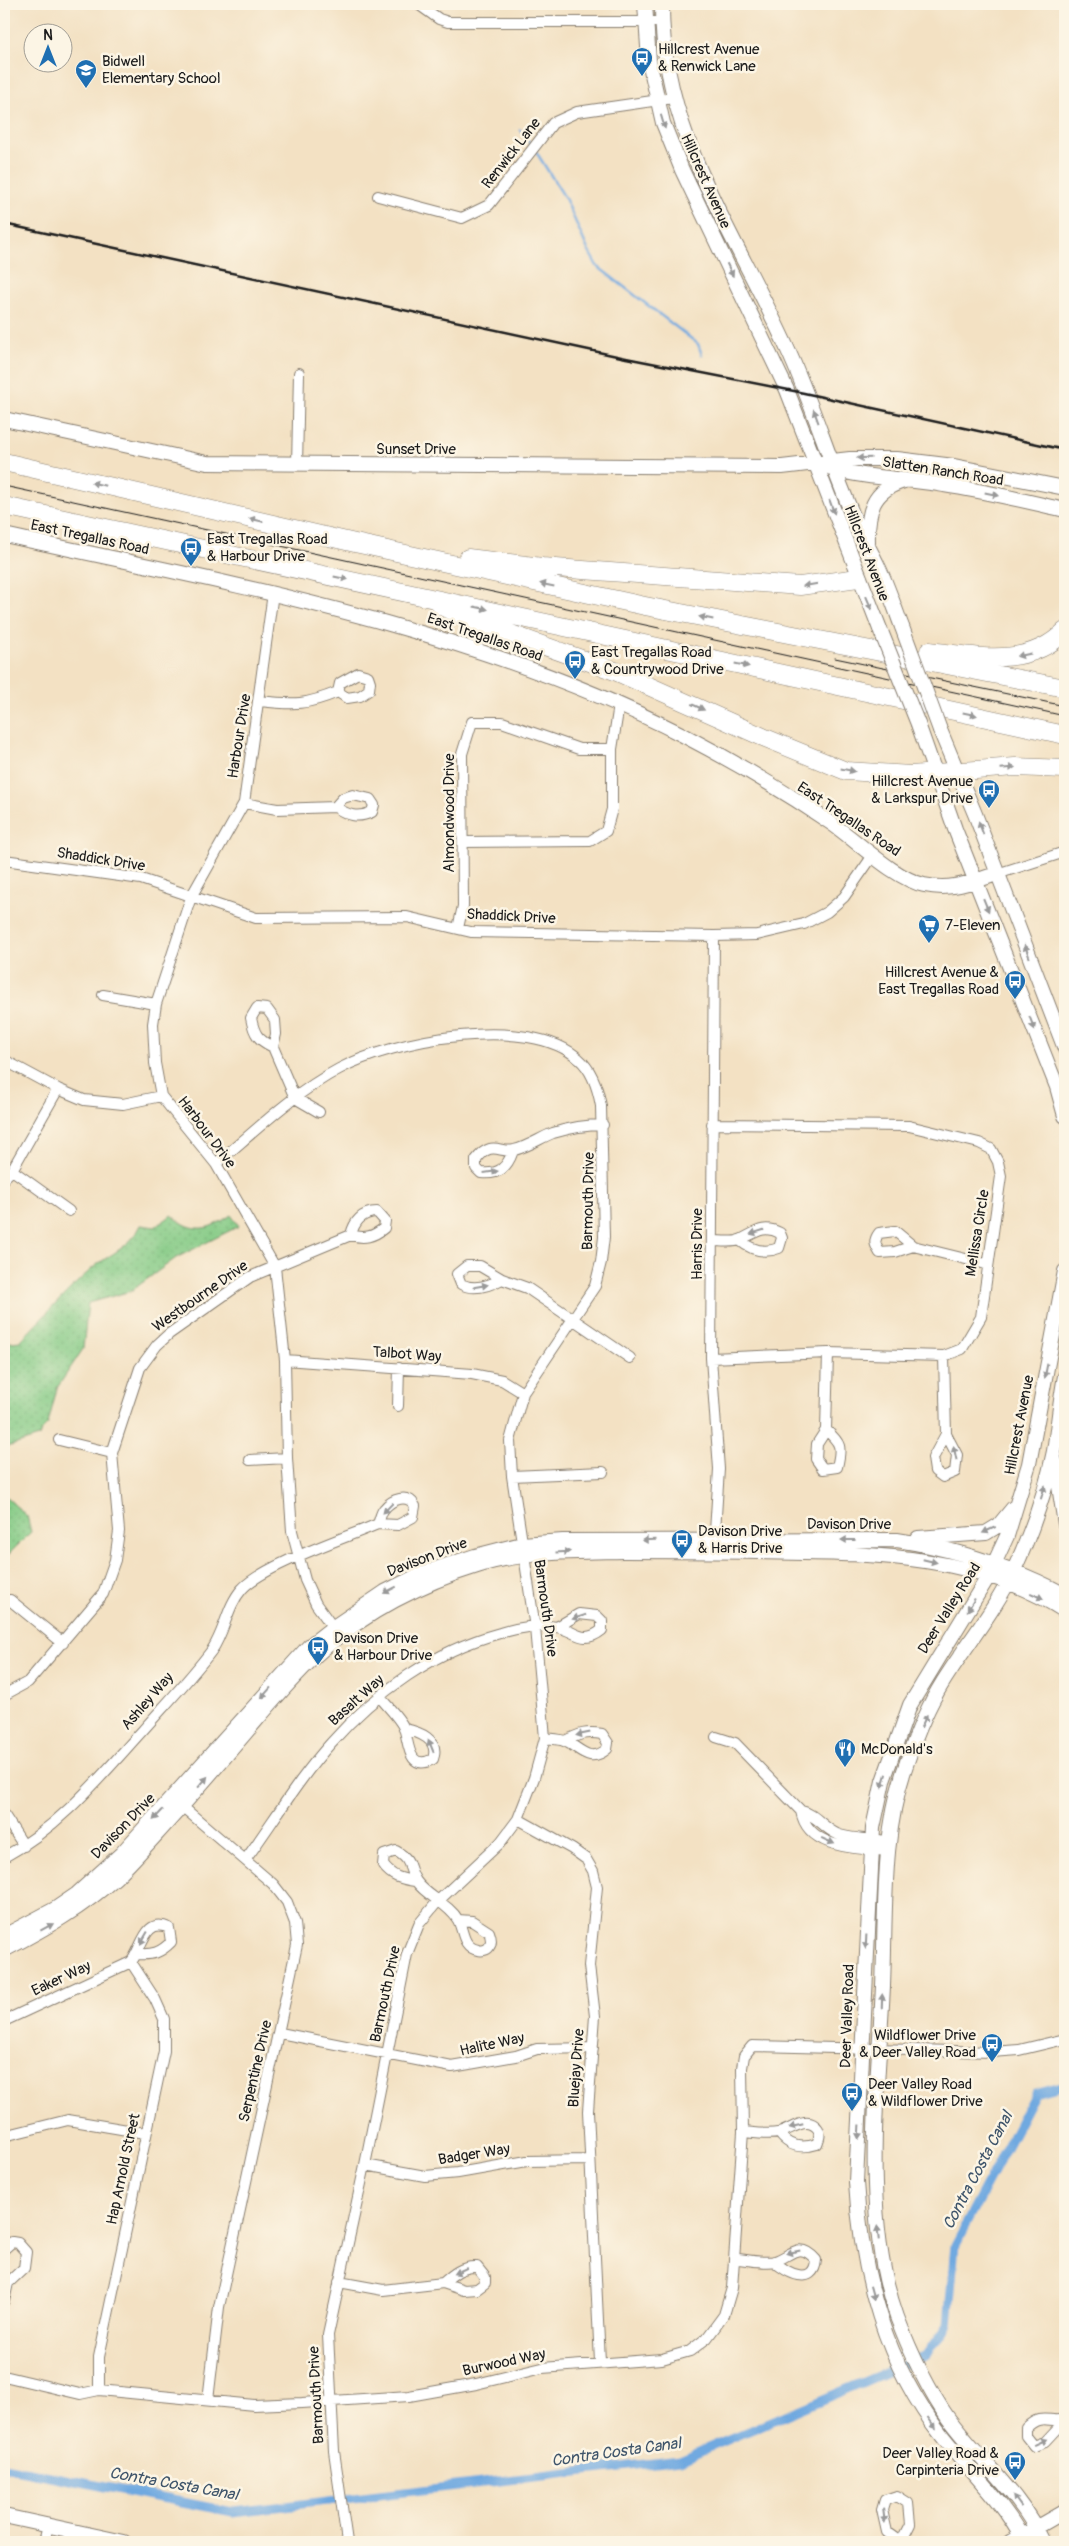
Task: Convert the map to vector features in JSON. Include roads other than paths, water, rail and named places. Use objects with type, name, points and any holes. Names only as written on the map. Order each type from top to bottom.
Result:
[{"type":"highway","points":[[4,462],[355,544],[645,606],[1065,688]]},
{"type":"highway","points":[[4,506],[1065,735]]},
{"type":"highway","points":[[355,544],[542,567],[664,578],[800,586],[858,578]]},
{"type":"highway","points":[[416,594],[466,618],[654,687],[764,737],[846,771],[911,774],[959,773],[1015,768],[1065,769]]},
{"type":"highway","points":[[788,634],[1001,658],[1037,651],[1055,641],[1065,631]]},
{"type":"main road","name":"Hillcrest Avenue","points":[[645,4],[649,61],[663,123],[682,170],[770,352],[816,463],[858,578],[918,724],[934,773],[1057,1087],[1065,1116]]},
{"type":"main road","name":"Hillcrest Avenue","points":[[662,4],[665,60],[673,98],[690,148],[787,347],[855,521],[902,627],[940,730],[959,773],[1065,1049]]},
{"type":"main road","name":"Sunset Drive","points":[[4,419],[207,463],[782,468],[816,463],[834,465]]},
{"type":"main road","name":"Slatten Ranch Road","points":[[834,465],[871,458],[923,461],[1065,488]]},
{"type":"main road","name":"Slatten Ranch Road","points":[[834,465],[854,475],[944,485],[1065,510]]},
{"type":"main road","points":[[868,547],[868,526],[876,496],[890,485],[908,480]]},
{"type":"main road","name":"East Tregallas Road","points":[[4,535],[274,593],[448,641],[548,675],[683,735],[755,776],[830,822],[906,879],[941,887],[963,886],[997,874]]},
{"type":"main road","name":"Hillcrest Avenue","points":[[996,1563],[1021,1494],[1065,1271]]},
{"type":"main road","points":[[1044,2542],[1036,2527],[1004,2483],[947,2416],[923,2374],[896,2314],[881,2261],[876,2212],[880,2049],[889,1846],[896,1797],[906,1763],[921,1726],[941,1686],[1007,1584],[1014,1570],[1035,1516],[1054,1450],[1065,1376]]},
{"type":"main road","points":[[1054,1450],[1065,1524]]},
{"type":"main road","points":[[897,1540],[986,1533],[1006,1518],[1021,1494]]},
{"type":"main road","name":"Davison Drive","points":[[715,1545],[897,1540],[936,1546],[996,1563]]},
{"type":"main road","name":"Davison Drive","points":[[4,1936],[55,1909],[77,1894],[122,1854],[177,1802],[291,1680],[322,1650],[336,1632],[423,1586],[479,1565],[523,1550],[563,1541],[715,1545],[882,1554],[918,1558],[988,1577]]},
{"type":"main road","points":[[996,1563],[1065,1595]]},
{"type":"main road","name":"Deer Valley Road","points":[[996,1563],[935,1660],[910,1705],[883,1781],[871,1844],[856,2182],[859,2227],[873,2298],[894,2354],[926,2415],[1002,2507],[1019,2540]]},
{"type":"main road","points":[[988,1577],[1042,1598],[1065,1611]]},
{"type":"main road","name":"Davison Drive","points":[[4,1950],[58,1922],[117,1876],[177,1802]]},
{"type":"main road","points":[[1019,2540],[1036,2527],[1065,2510]]},
{"type":"main road","points":[[4,2516],[48,2526],[69,2536],[124,2542]]},
{"type":"street","points":[[418,4],[439,19],[448,22],[662,22]]},
{"type":"street","name":"Renwick Lane","points":[[378,196],[462,218],[490,205],[553,123],[577,112],[673,98]]},
{"type":"street","points":[[297,465],[299,374]]},
{"type":"street","name":"Harbour Drive","points":[[274,593],[244,803],[192,897],[156,1004],[153,1024],[154,1054],[161,1096],[216,1164],[274,1267],[285,1360],[290,1511],[298,1558],[316,1604],[336,1632]]},
{"type":"street","points":[[260,701],[291,705],[311,703],[338,692]]},
{"type":"street","points":[[464,842],[590,841],[606,832],[610,822],[612,749],[619,705]]},
{"type":"street","name":"Almondwood Drive","points":[[458,928],[463,906],[462,754],[472,722],[502,722],[579,749],[612,749]]},
{"type":"street","points":[[244,803],[276,809],[335,807]]},
{"type":"street","points":[[997,874],[1065,852]]},
{"type":"street","name":"Shaddick Drive","points":[[4,860],[141,879],[256,918],[407,917],[488,933],[714,936],[757,935],[804,924],[827,912],[844,897],[874,854]]},
{"type":"street","name":"Harris Drive","points":[[714,936],[711,1358],[719,1469],[715,1545]]},
{"type":"street","points":[[103,994],[156,1004]]},
{"type":"street","name":"Barmouth Drive","points":[[216,1164],[295,1098],[339,1069],[383,1051],[423,1040],[466,1036],[510,1036],[550,1042],[579,1059],[597,1086],[603,1125],[604,1237],[601,1262],[595,1286],[574,1320],[523,1393],[510,1441],[512,1476],[535,1628],[543,1697],[545,1738],[534,1778],[518,1820],[500,1843],[438,1900],[418,1924],[408,1954],[328,2335],[334,2451],[347,2542]]},
{"type":"street","points":[[273,1048],[295,1098],[319,1112]]},
{"type":"street","points":[[4,1060],[58,1089],[84,1100],[124,1104],[161,1096]]},
{"type":"street","points":[[4,1178],[12,1170],[58,1089]]},
{"type":"street","name":"Mellissa Circle","points":[[711,1358],[828,1353],[944,1356],[962,1349],[974,1333],[980,1317],[986,1264],[996,1216],[1001,1176],[998,1162],[991,1149],[980,1143],[909,1126],[712,1124]]},
{"type":"street","points":[[512,1151],[554,1133],[588,1125],[603,1125]]},
{"type":"street","points":[[12,1170],[69,1211]]},
{"type":"street","name":"Westbourne Drive","points":[[4,1695],[28,1682],[103,1594],[115,1560],[119,1531],[112,1453],[140,1368],[157,1345],[168,1334],[250,1277],[351,1235]]},
{"type":"street","points":[[712,1241],[740,1240]]},
{"type":"street","points":[[913,1246],[986,1264]]},
{"type":"street","points":[[502,1279],[527,1288],[630,1358]]},
{"type":"street","points":[[826,1430],[828,1353]]},
{"type":"street","points":[[944,1356],[946,1434]]},
{"type":"street","name":"Talbot Way","points":[[285,1360],[472,1374],[502,1380],[523,1393]]},
{"type":"street","points":[[398,1406],[400,1368]]},
{"type":"street","points":[[59,1440],[112,1453]]},
{"type":"street","points":[[250,1460],[287,1458]]},
{"type":"street","points":[[512,1476],[603,1472]]},
{"type":"street","name":"Ashley Way","points":[[4,1857],[24,1846],[62,1816],[173,1696],[221,1635],[234,1600],[243,1588],[262,1574],[378,1524]]},
{"type":"street","points":[[10,1600],[63,1643]]},
{"type":"street","name":"Basalt Way","points":[[246,1859],[330,1744],[379,1696],[420,1667],[467,1644],[502,1632],[557,1627]]},
{"type":"street","points":[[379,1696],[404,1729]]},
{"type":"street","points":[[716,1737],[735,1743],[801,1811],[810,1813],[821,1824],[838,1835],[871,1844],[889,1846]]},
{"type":"street","points":[[545,1738],[565,1741]]},
{"type":"street","name":"Serpentine Drive","points":[[177,1802],[246,1859],[278,1890],[287,1902],[295,1923],[297,1945],[280,2032],[219,2307],[208,2400]]},
{"type":"street","points":[[4,1815],[24,1846]]},
{"type":"street","name":"Bluejay Drive","points":[[518,1820],[572,1849],[586,1859],[597,1888],[589,1966],[595,2016],[588,2111],[588,2160],[600,2362]]},
{"type":"street","points":[[415,1881],[458,1920]]},
{"type":"street","points":[[131,1962],[138,1954]]},
{"type":"street","name":"Eaker Way","points":[[4,2021],[131,1962]]},
{"type":"street","name":"Hap Arnold Street","points":[[99,2390],[99,2357],[145,2133],[164,2051],[164,2019],[155,1999],[131,1962]]},
{"type":"street","name":"Halite Way","points":[[280,2032],[387,2056],[452,2067],[516,2056],[537,2049],[593,2048]]},
{"type":"street","points":[[863,2048],[992,2052],[1018,2050],[1065,2039]]},
{"type":"street","name":"Burwood Way","points":[[4,2376],[80,2394],[99,2390],[254,2405],[409,2396],[476,2384],[542,2368],[600,2362],[662,2359],[690,2351],[707,2338],[724,2315],[732,2288],[743,2132],[742,2068],[744,2056],[752,2046],[863,2048]]},
{"type":"street","points":[[4,2136],[68,2120],[145,2133]]},
{"type":"street","points":[[743,2132],[779,2133]]},
{"type":"street","name":"Badger Way","points":[[365,2165],[425,2176],[458,2173],[526,2161],[588,2160]]},
{"type":"street","points":[[4,2249],[12,2242],[18,2243],[26,2252],[24,2268],[6,2280],[4,2301]]},
{"type":"street","points":[[735,2259],[774,2261]]},
{"type":"street","points":[[340,2282],[383,2290],[442,2283]]},
{"type":"street","points":[[44,2542],[48,2526]]},
{"type":"waterway","points":[[520,130],[532,146]]},
{"type":"waterway","points":[[535,150],[565,198],[597,266],[698,344],[702,355]]},
{"type":"waterway","name":"Contra Costa Canal","points":[[4,2467],[233,2512],[680,2460],[927,2355],[948,2324],[955,2245],[1035,2093],[1065,2085]]},
{"type":"tram line","points":[[4,486],[1065,716]]},
{"type":"tram line","points":[[835,658],[1065,706]]},
{"type":"railway","points":[[4,224],[1065,450]]},
{"type":"place","name":"Hillcrest Avenue & Renwick Lane","points":[[642,77]]},
{"type":"place","name":"Bidwell Elementary School","points":[[86,89]]},
{"type":"place","name":"East Tregallas Road & Harbour Drive","points":[[191,567]]},
{"type":"place","name":"East Tregallas Road & Countrywood Drive","points":[[575,680]]},
{"type":"place","name":"Hillcrest Avenue & Larkspur Drive","points":[[989,809]]},
{"type":"place","name":"7-Eleven","points":[[929,944]]},
{"type":"place","name":"Hillcrest Avenue & East Tregallas Road","points":[[1015,1000]]},
{"type":"place","name":"Davison Drive & Harris Drive","points":[[682,1559]]},
{"type":"place","name":"Davison Drive & Harbour Drive","points":[[318,1666]]},
{"type":"place","name":"McDonald's","points":[[845,1768]]},
{"type":"place","name":"Wildflower Drive & Deer Valley Road","points":[[992,2063]]},
{"type":"place","name":"Deer Valley Road & Wildflower Drive","points":[[852,2112]]},
{"type":"place","name":"Deer Valley Road & Carpinteria Drive","points":[[1015,2481]]}]
